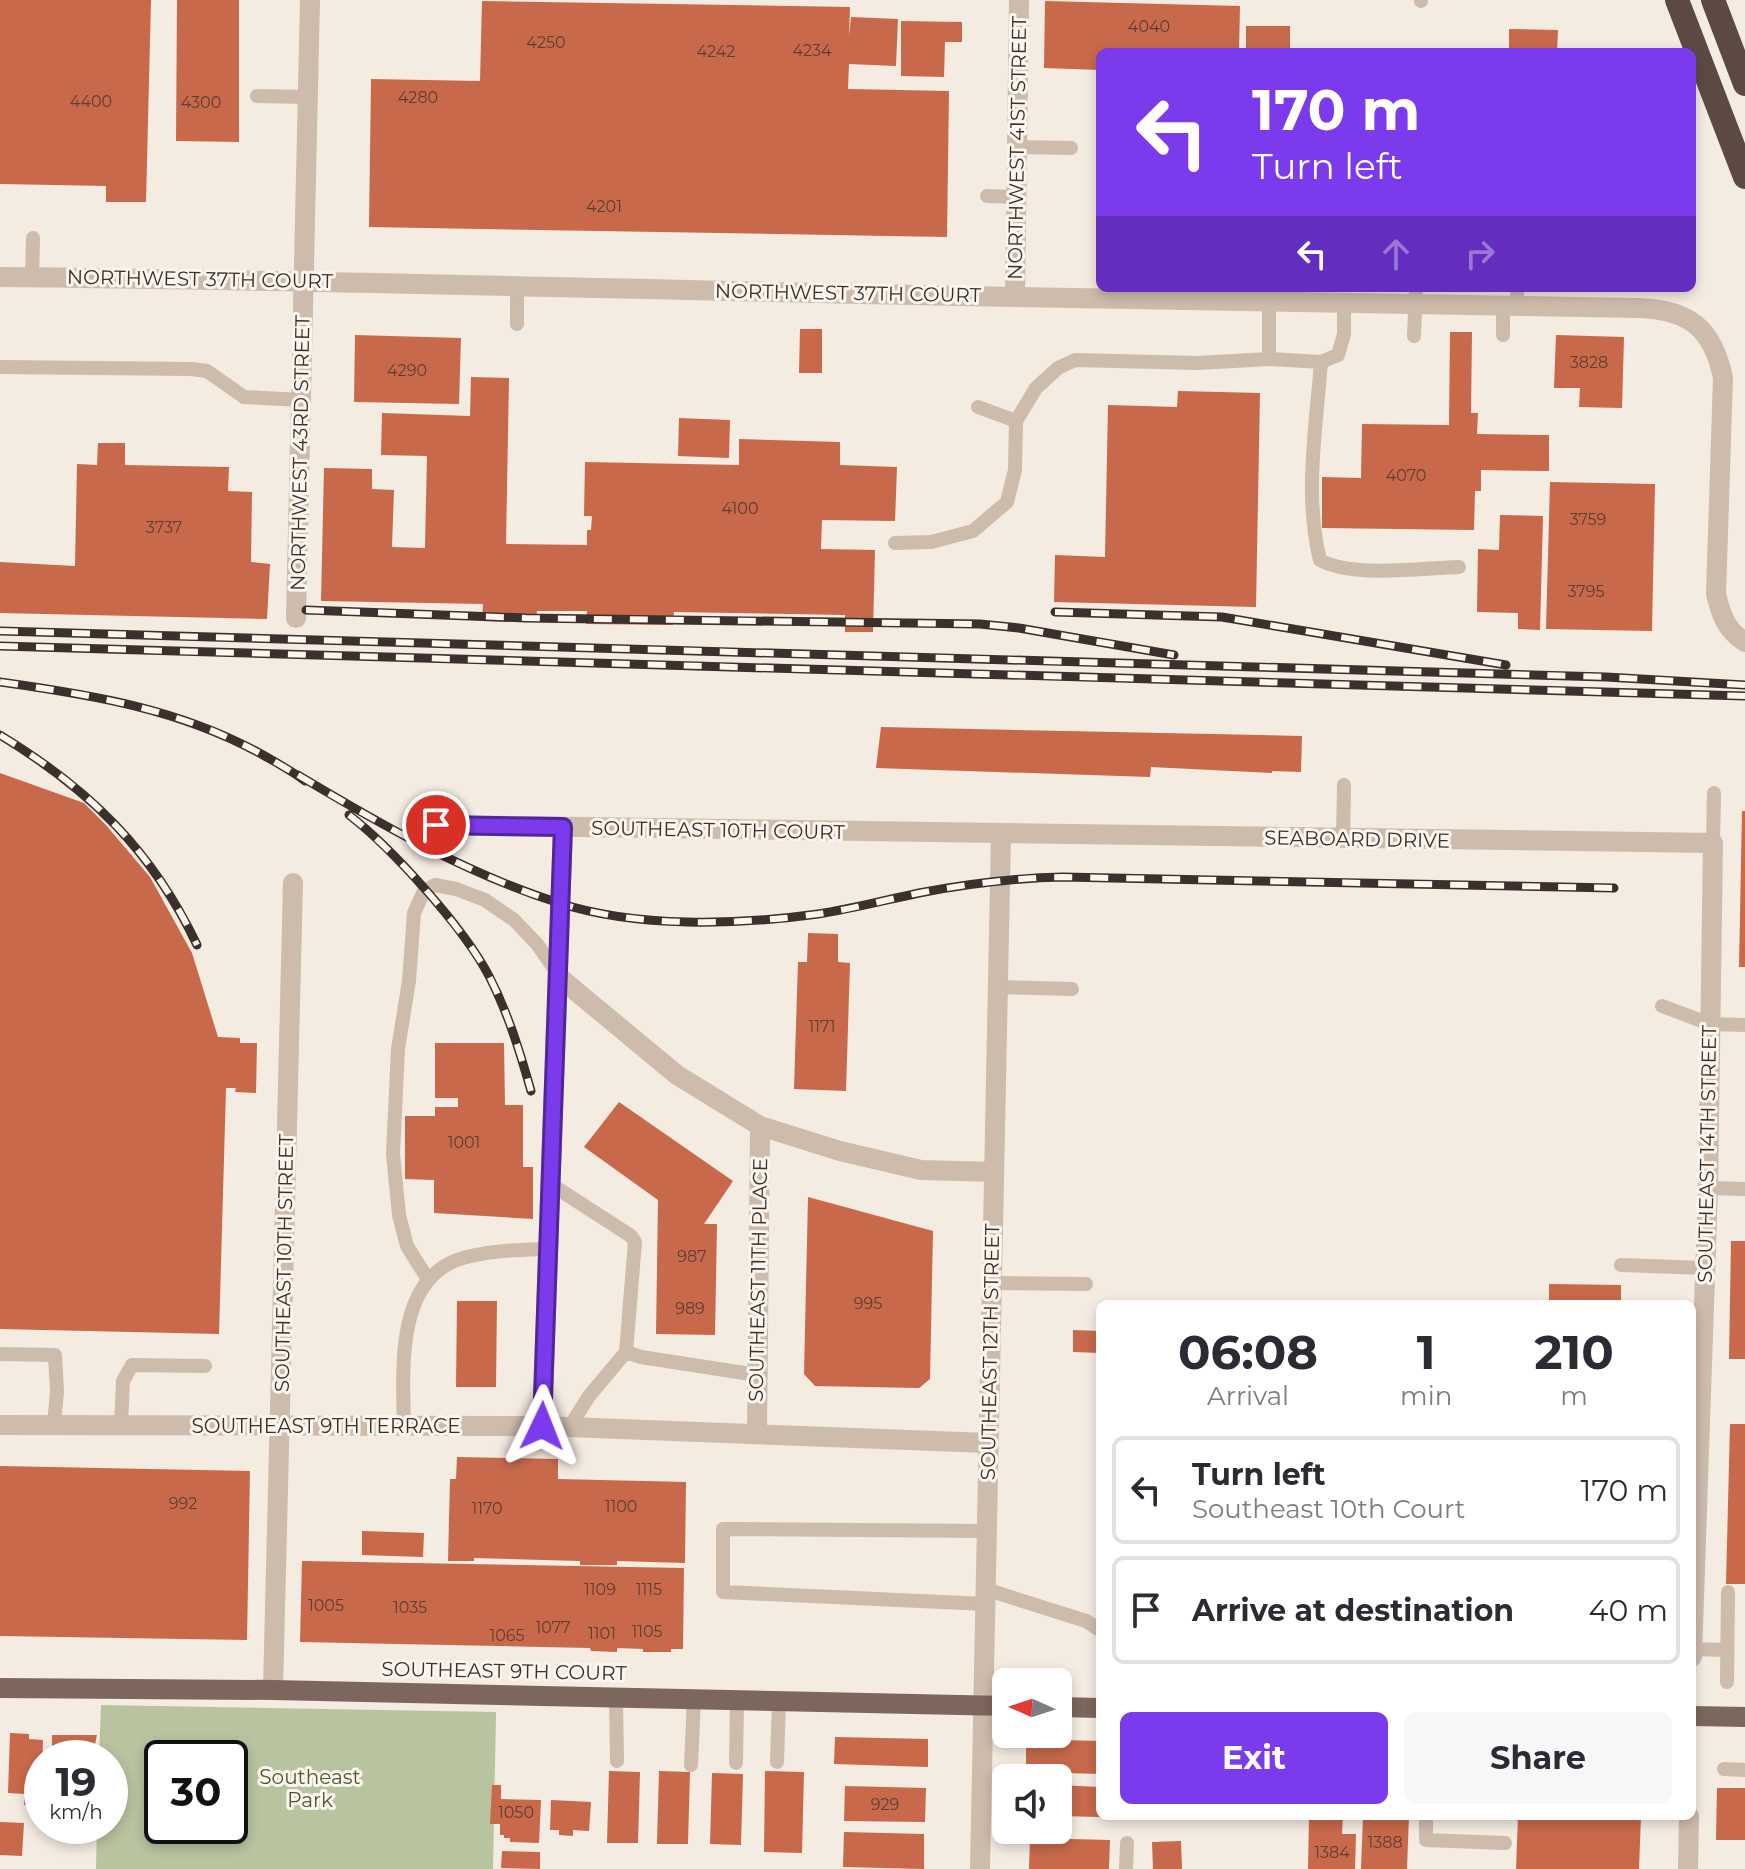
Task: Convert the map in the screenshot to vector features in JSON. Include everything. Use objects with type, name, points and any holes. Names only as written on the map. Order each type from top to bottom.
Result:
[{"type":"highway","points":[[1677,0],[1694,48]]},
{"type":"highway","points":[[1713,0],[1745,84]]},
{"type":"highway","points":[[1696,54],[1745,177]]},
{"type":"main road","name":"SOUTHEAST 9TH COURT","points":[[0,1688],[273,1690],[992,1706]]},
{"type":"main road","points":[[1072,1707],[1096,1708]]},
{"type":"main road","points":[[1696,1716],[1745,1717]]},
{"type":"street","name":"NORTHWEST 43RD STREET","points":[[296,618],[310,0]]},
{"type":"street","name":"NORTHWEST 41ST STREET","points":[[1015,297],[1019,0]]},
{"type":"street","name":"NORTHWEST 37TH COURT","points":[[0,277],[1015,297],[1212,293],[1269,300],[1344,302],[1416,295],[1671,311],[1693,322],[1713,344],[1723,378],[1716,594],[1721,615],[1730,631],[1745,642]]},
{"type":"street","name":"SOUTHEAST 10TH COURT","points":[[436,825],[1001,834]]},
{"type":"street","points":[[542,1426],[563,827]]},
{"type":"street","name":"SEABOARD DRIVE","points":[[1001,834],[1713,843]]},
{"type":"street","name":"SOUTHEAST 12TH STREET","points":[[980,1869],[1001,834]]},
{"type":"street","name":"SOUTHEAST 14TH STREET","points":[[1696,1532],[1708,1188],[1713,843]]},
{"type":"street","name":"SOUTHEAST 10TH STREET","points":[[273,1690],[293,883]]},
{"type":"street","points":[[560,978],[677,1075],[760,1126],[840,1151],[921,1170],[994,1172]]},
{"type":"street","name":"SOUTHEAST 11TH PLACE","points":[[757,1434],[760,1126]]},
{"type":"street","name":"SOUTHEAST 9TH TERRACE","points":[[0,1425],[542,1426],[988,1443]]},
{"type":"street","points":[[1688,1869],[1689,1820]]},
{"type":"lane","points":[[257,96],[308,97]]},
{"type":"lane","points":[[1016,147],[1071,148]]},
{"type":"lane","points":[[987,196],[1015,197]]},
{"type":"lane","points":[[32,278],[33,238]]},
{"type":"lane","points":[[517,285],[517,324]]},
{"type":"lane","points":[[1414,336],[1416,295]]},
{"type":"lane","points":[[1503,335],[1512,299]]},
{"type":"lane","points":[[1269,300],[1269,359]]},
{"type":"lane","points":[[895,543],[931,542],[973,531],[1007,502],[1015,470],[1016,421],[1036,388],[1058,368],[1075,360],[1198,363],[1269,359],[1321,362],[1338,355],[1344,334],[1344,302]]},
{"type":"lane","points":[[1321,362],[1312,499],[1320,560],[1333,567],[1354,570],[1459,567]]},
{"type":"lane","points":[[0,367],[192,369],[207,371],[244,397],[301,400]]},
{"type":"lane","points":[[978,407],[1016,421]]},
{"type":"lane","points":[[1343,839],[1344,785]]},
{"type":"lane","points":[[1713,843],[1714,793]]},
{"type":"lane","points":[[427,1278],[407,1246],[399,1215],[393,1154],[398,1049],[409,981],[414,913],[424,891],[435,885],[485,900],[514,920],[537,944],[560,978]]},
{"type":"lane","points":[[997,987],[1072,989]]},
{"type":"lane","points":[[1662,1006],[1710,1024],[1745,1025]]},
{"type":"lane","points":[[552,1185],[631,1236],[635,1242],[626,1352],[589,1396],[569,1428]]},
{"type":"lane","points":[[1708,1188],[1745,1189]]},
{"type":"lane","points":[[404,1427],[404,1357],[415,1301],[427,1278],[460,1259],[490,1253],[549,1249]]},
{"type":"lane","points":[[1621,1265],[1705,1268]]},
{"type":"lane","points":[[991,1283],[1086,1284]]},
{"type":"lane","points":[[626,1352],[656,1360],[757,1375]]},
{"type":"lane","points":[[0,1354],[55,1355],[57,1391],[54,1425]]},
{"type":"lane","points":[[121,1425],[123,1381],[132,1365],[205,1366]]},
{"type":"lane","points":[[986,1531],[723,1529],[723,1592],[985,1597],[1086,1621],[1096,1627]]},
{"type":"lane","points":[[1727,1682],[1728,1592]]},
{"type":"lane","points":[[1696,1649],[1727,1650]]},
{"type":"lane","points":[[616,1698],[617,1761]]},
{"type":"lane","points":[[691,1765],[694,1699]]},
{"type":"lane","points":[[736,1763],[737,1701]]},
{"type":"lane","points":[[777,1762],[779,1701]]},
{"type":"lane","points":[[1724,1769],[1745,1770]]},
{"type":"lane","points":[[1426,1820],[1426,1840],[1505,1843]]},
{"type":"lane","points":[[1126,1869],[1127,1843]]},
{"type":"green space","name":"Southeast Park","points":[[101,1705],[496,1712],[493,1869],[96,1869],[97,1844],[128,1844],[128,1740],[100,1740]]},
{"type":"building","points":[[0,0],[151,0],[146,202],[106,202],[106,186],[0,184]]},
{"type":"building","points":[[177,0],[239,0],[239,142],[176,141]]},
{"type":"building","points":[[482,1],[850,7],[849,37],[851,17],[898,19],[896,66],[849,64],[848,89],[949,91],[947,237],[369,227],[371,79],[480,81]]},
{"type":"building","points":[[1045,1],[1240,6],[1239,48],[1096,48],[1096,70],[1044,68]]},
{"type":"building","points":[[901,21],[962,22],[962,42],[945,42],[944,77],[901,76]]},
{"type":"building","points":[[1246,26],[1290,26],[1290,48],[1246,48]]},
{"type":"building","points":[[1509,29],[1558,30],[1557,48],[1509,48]]},
{"type":"building","points":[[800,329],[822,329],[822,373],[799,373]]},
{"type":"building","points":[[1450,332],[1472,332],[1471,413],[1478,413],[1477,434],[1549,435],[1549,471],[1481,470],[1481,491],[1475,491],[1474,530],[1322,528],[1322,477],[1361,478],[1362,424],[1449,425]]},
{"type":"building","points":[[355,335],[461,338],[459,404],[354,402]]},
{"type":"building","points":[[1556,335],[1624,337],[1622,408],[1579,407],[1580,388],[1554,388]]},
{"type":"building","points":[[471,377],[509,378],[506,544],[587,545],[587,530],[591,530],[592,516],[584,516],[585,462],[739,465],[739,439],[840,442],[840,465],[897,467],[895,521],[822,520],[821,549],[875,550],[873,632],[845,632],[845,615],[674,612],[673,625],[586,624],[587,611],[537,611],[536,622],[482,621],[483,604],[321,601],[324,468],[372,469],[372,489],[394,490],[392,547],[425,548],[427,456],[381,455],[382,413],[470,416]]},
{"type":"building","points":[[1178,391],[1260,393],[1256,607],[1054,602],[1055,555],[1105,557],[1108,405],[1177,407]]},
{"type":"building","points":[[679,418],[730,420],[729,458],[678,456]]},
{"type":"building","points":[[98,443],[125,443],[125,465],[229,467],[228,491],[252,492],[251,562],[270,564],[267,619],[0,613],[0,562],[75,566],[77,464],[97,465]]},
{"type":"building","points":[[1550,482],[1655,484],[1652,631],[1546,629]]},
{"type":"building","points":[[1500,515],[1543,516],[1540,630],[1518,629],[1518,613],[1477,612],[1478,549],[1499,550]]},
{"type":"building","points":[[881,727],[1302,736],[1301,772],[1151,767],[1150,777],[876,768]]},
{"type":"building","points":[[0,773],[84,803],[106,825],[150,877],[192,953],[218,1037],[240,1038],[240,1043],[257,1043],[256,1093],[235,1092],[236,1088],[226,1088],[219,1334],[0,1329]]},
{"type":"building","points":[[1742,811],[1745,811],[1745,967],[1739,967]]},
{"type":"building","points":[[808,933],[838,934],[838,962],[850,963],[846,1091],[794,1089],[798,962],[807,962]]},
{"type":"building","points":[[435,1043],[504,1043],[505,1105],[523,1105],[523,1167],[533,1167],[533,1219],[434,1213],[434,1180],[405,1179],[405,1116],[435,1116],[435,1107],[458,1107],[458,1098],[435,1098]]},
{"type":"building","points":[[619,1102],[733,1181],[704,1224],[717,1224],[715,1335],[656,1334],[658,1200],[584,1147]]},
{"type":"building","points":[[808,1197],[933,1231],[930,1379],[919,1388],[815,1386],[804,1374]]},
{"type":"building","points":[[1731,1241],[1745,1241],[1745,1359],[1729,1359]]},
{"type":"building","points":[[1549,1284],[1621,1285],[1621,1300],[1549,1300]]},
{"type":"building","points":[[457,1301],[497,1301],[496,1387],[456,1387]]},
{"type":"building","points":[[1073,1330],[1096,1331],[1096,1353],[1073,1352]]},
{"type":"building","points":[[1730,1424],[1745,1424],[1745,1584],[1726,1584]]},
{"type":"building","points":[[457,1457],[558,1459],[558,1479],[686,1482],[685,1563],[617,1561],[617,1565],[580,1565],[580,1561],[474,1558],[474,1561],[448,1561],[450,1479],[456,1479]]},
{"type":"building","points":[[0,1466],[250,1471],[247,1640],[0,1636]]},
{"type":"building","points":[[362,1531],[424,1533],[423,1557],[362,1555]]},
{"type":"building","points":[[302,1561],[684,1568],[683,1649],[643,1652],[643,1649],[617,1648],[617,1652],[591,1651],[590,1648],[300,1642]]},
{"type":"building","points":[[10,1733],[29,1734],[29,1739],[43,1740],[24,1740],[24,1794],[8,1793]]},
{"type":"building","points":[[52,1735],[97,1735],[96,1740],[52,1740]]},
{"type":"building","points":[[835,1737],[928,1739],[928,1767],[834,1764]]},
{"type":"building","points":[[1072,1740],[1096,1741],[1096,1774],[1072,1773],[1072,1764],[1026,1764],[1026,1748],[1072,1748]]},
{"type":"building","points":[[609,1771],[640,1772],[638,1843],[607,1843]]},
{"type":"building","points":[[659,1771],[690,1772],[688,1844],[657,1844]]},
{"type":"building","points":[[765,1771],[804,1772],[802,1853],[764,1852]]},
{"type":"building","points":[[712,1773],[743,1774],[741,1845],[710,1844]]},
{"type":"building","points":[[492,1785],[501,1785],[501,1799],[541,1800],[539,1843],[510,1842],[510,1838],[500,1835],[500,1824],[490,1824]]},
{"type":"building","points":[[845,1786],[926,1788],[925,1822],[844,1821]]},
{"type":"building","points":[[1072,1786],[1096,1787],[1096,1817],[1072,1816]]},
{"type":"building","points":[[1717,1788],[1745,1788],[1745,1840],[1716,1840]]},
{"type":"building","points":[[551,1800],[591,1802],[589,1831],[573,1830],[573,1836],[559,1835],[559,1830],[550,1830]]},
{"type":"building","points":[[1309,1820],[1343,1820],[1342,1834],[1356,1834],[1355,1869],[1308,1869]]},
{"type":"building","points":[[1363,1820],[1409,1820],[1407,1869],[1361,1869]]},
{"type":"building","points":[[1518,1820],[1641,1820],[1639,1869],[1516,1869]]},
{"type":"building","points":[[0,1822],[24,1823],[22,1856],[0,1855]]},
{"type":"building","points":[[844,1832],[924,1834],[924,1869],[843,1867]]},
{"type":"building","points":[[1072,1839],[1110,1840],[1109,1869],[1029,1869],[1030,1844],[1072,1844]]},
{"type":"building","points":[[1181,1841],[1182,1869],[1153,1869],[1152,1842]]},
{"type":"building","points":[[502,1851],[540,1852],[540,1869],[501,1868]]},
{"type":"railway","points":[[306,610],[526,618],[980,624],[1174,655]]},
{"type":"railway","points":[[1055,612],[1222,617],[1506,665]]},
{"type":"railway","points":[[0,631],[1606,677],[1745,685]]},
{"type":"railway","points":[[0,646],[1745,696]]},
{"type":"railway","points":[[0,682],[69,692],[168,715],[232,739],[305,781]]},
{"type":"railway","points":[[0,735],[62,777],[115,825],[160,880],[197,945]]},
{"type":"railway","points":[[298,775],[392,829],[491,878],[589,911],[654,920],[721,922],[787,918],[955,887],[1063,877],[1614,888]]},
{"type":"railway","points":[[349,815],[386,847],[426,890],[478,957],[508,1018],[531,1091]]},
{"type":"route","points":[[436,825],[563,827],[542,1426]]}]
